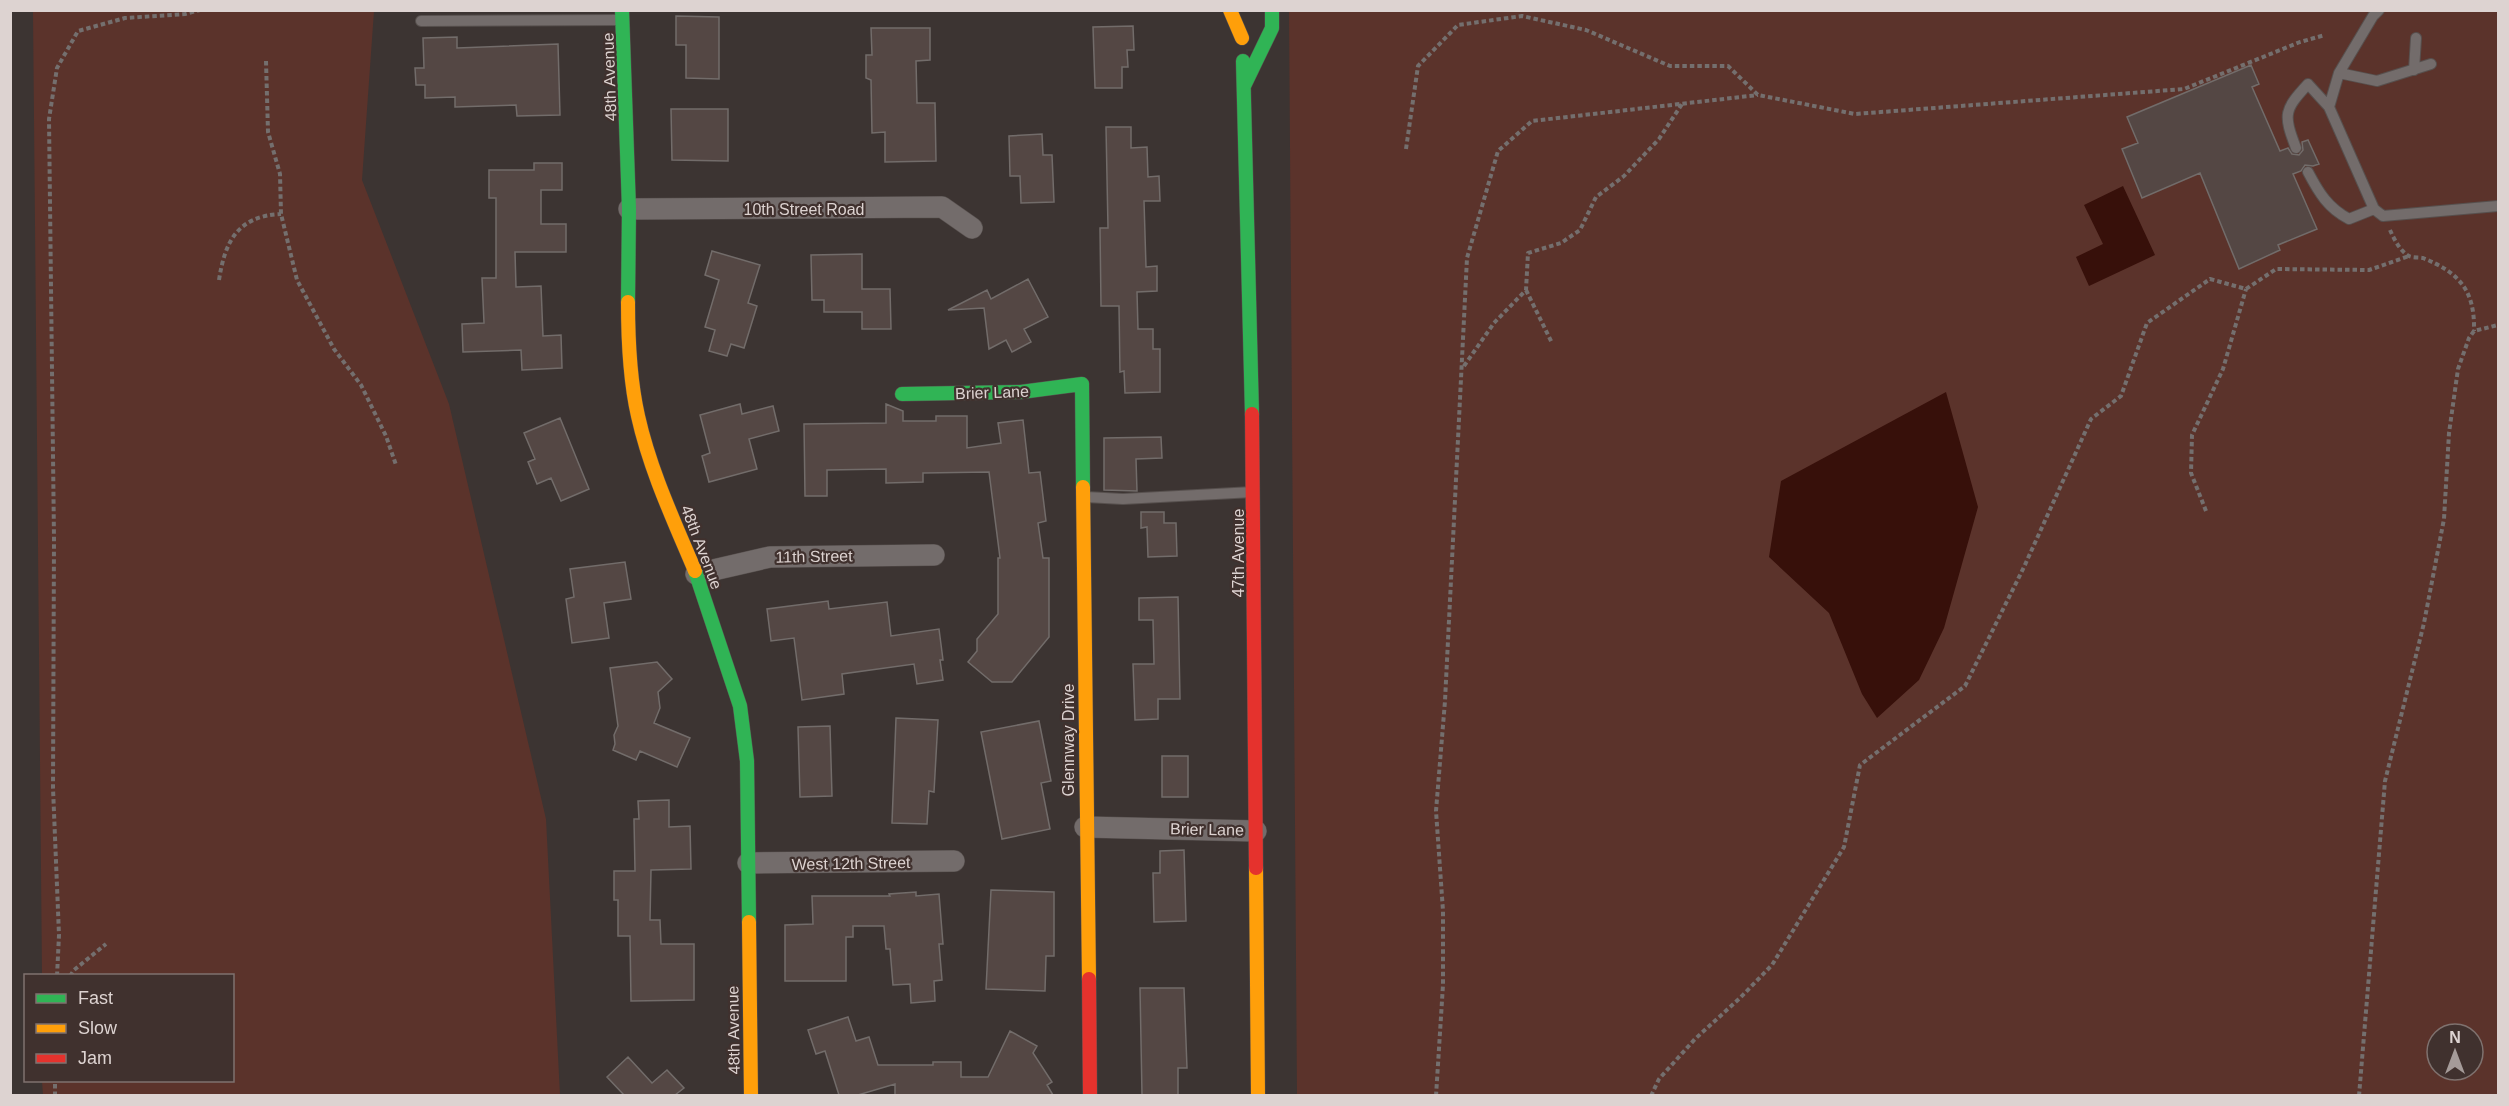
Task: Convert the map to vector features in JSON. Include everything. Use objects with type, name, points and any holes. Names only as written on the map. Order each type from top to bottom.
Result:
[{"type":"street","points":[[1230,10],[1242,38]]},
{"type":"street","name":"47th Avenue","points":[[1242,10],[1254,492],[1258,1095]]},
{"type":"street","points":[[1244,86],[1272,28],[1272,10]]},
{"type":"street","name":"48th Avenue","points":[[623,16],[629,209],[628,332],[638,416],[663,493],[696,574],[740,706],[747,761],[751,1095]]},
{"type":"street","name":"10th Street Road","points":[[629,209],[942,207],[972,228]]},
{"type":"street","name":"Brier Lane","points":[[902,394],[1021,392],[1082,384]]},
{"type":"street","name":"Glennway Drive","points":[[1082,384],[1085,827],[1090,1095]]},
{"type":"street","name":"11th Street","points":[[696,574],[770,557],[934,555]]},
{"type":"street","name":"Brier Lane","points":[[1085,827],[1256,831]]},
{"type":"street","name":"West 12th Street","points":[[748,863],[954,861]]},
{"type":"lane","points":[[2329,107],[2339,73],[2373,16],[2379,10]]},
{"type":"lane","points":[[421,21],[623,16]]},
{"type":"lane","points":[[2414,70],[2416,38]]},
{"type":"lane","points":[[2339,73],[2377,81],[2431,64]]},
{"type":"lane","points":[[2296,148],[2288,128],[2287,115],[2291,102],[2308,84],[2329,107],[2374,209],[2384,216],[2499,206]]},
{"type":"lane","points":[[2308,172],[2324,202],[2338,213],[2349,219],[2374,209]]},
{"type":"lane","points":[[1083,497],[1123,499],[1254,492]]},
{"type":"path","points":[[57,974],[59,935],[53,788],[51,108],[57,68],[78,31],[125,18],[185,14],[200,10]]},
{"type":"path","points":[[1406,150],[1418,66],[1458,25],[1522,15],[1586,30],[1670,66],[1728,66],[1758,95]]},
{"type":"path","points":[[1436,1095],[1443,985],[1443,910],[1436,811],[1445,701],[1448,597],[1463,366],[1467,258],[1498,151],[1532,121],[1758,95],[1855,114],[2161,93],[2184,89],[2300,42],[2325,35]]},
{"type":"path","points":[[266,61],[268,132],[279,174],[280,214],[297,280],[334,349],[361,385],[387,436],[396,465]]},
{"type":"path","points":[[1552,343],[1526,290],[1528,253],[1561,243],[1580,230],[1596,197],[1624,176],[1659,139],[1682,104]]},
{"type":"path","points":[[219,280],[223,257],[231,237],[244,225],[262,215],[280,214]]},
{"type":"path","points":[[2384,216],[2395,242],[2409,256]]},
{"type":"path","points":[[2205,511],[2191,473],[2192,435],[2223,369],[2246,289],[2276,269],[2369,270],[2409,256],[2420,257],[2444,268],[2465,286],[2475,309],[2474,331],[2469,338],[2458,369],[2449,433],[2444,519],[2424,623],[2385,781],[2359,1095]]},
{"type":"path","points":[[1651,1095],[1659,1079],[1695,1039],[1772,965],[1844,847],[1860,765],[1965,686],[2024,567],[2091,419],[2121,396],[2147,323],[2210,279],[2246,289]]},
{"type":"path","points":[[1463,366],[1494,323],[1526,290]]},
{"type":"path","points":[[2474,331],[2499,325]]},
{"type":"path","points":[[71,974],[106,944]]},
{"type":"shaded area","points":[[33,11],[374,11],[362,180],[449,404],[546,819],[560,1095],[43,1095],[42,1082],[234,1082],[234,974],[42,974]]},
{"type":"shaded area","points":[[1289,11],[2498,11],[2498,1095],[1297,1095]]},
{"type":"shaded area","points":[[2123,186],[2155,255],[2089,286],[2076,257],[2103,244],[2084,205]]},
{"type":"shaded area","points":[[1946,392],[1978,507],[1944,628],[1919,680],[1877,718],[1862,694],[1829,613],[1769,557],[1781,481]]},
{"type":"building","points":[[676,16],[719,17],[719,79],[686,78],[686,45],[676,45]]},
{"type":"building","points":[[1133,26],[1134,50],[1127,50],[1128,67],[1122,67],[1122,88],[1095,88],[1093,27]]},
{"type":"building","points":[[871,28],[930,28],[930,60],[916,61],[917,103],[935,103],[936,161],[885,162],[885,132],[872,133],[871,80],[866,78],[866,55],[872,55]]},
{"type":"building","points":[[457,37],[457,48],[558,44],[560,115],[517,116],[516,105],[455,107],[455,97],[425,98],[425,85],[416,85],[415,68],[424,68],[423,38]]},
{"type":"building","points":[[2251,65],[2259,84],[2252,87],[2280,151],[2288,148],[2292,154],[2299,155],[2303,150],[2302,142],[2308,140],[2319,164],[2305,165],[2301,171],[2293,174],[2317,229],[2278,245],[2280,250],[2239,269],[2200,173],[2142,198],[2122,149],[2138,143],[2127,117]]},
{"type":"building","points":[[671,109],[728,109],[728,161],[672,160]]},
{"type":"building","points":[[1106,127],[1131,127],[1131,148],[1147,147],[1148,177],[1159,176],[1160,201],[1144,201],[1146,267],[1157,266],[1157,291],[1137,292],[1138,329],[1153,329],[1153,349],[1160,349],[1160,392],[1125,393],[1124,371],[1120,372],[1119,306],[1101,306],[1100,228],[1108,228]]},
{"type":"building","points":[[1042,134],[1043,155],[1052,155],[1054,202],[1021,203],[1020,176],[1010,176],[1009,136]]},
{"type":"building","points":[[534,163],[562,163],[562,190],[541,190],[541,224],[566,224],[566,252],[515,252],[516,287],[541,286],[543,336],[561,335],[562,368],[522,370],[521,350],[463,352],[462,324],[484,323],[482,278],[496,278],[496,198],[489,198],[489,170],[534,170]]},
{"type":"building","points":[[712,251],[760,265],[748,303],[757,306],[744,348],[731,344],[727,356],[709,351],[715,330],[705,327],[719,280],[705,275]]},
{"type":"building","points":[[862,254],[862,289],[890,289],[891,329],[862,329],[862,312],[824,312],[824,300],[812,300],[811,255]]},
{"type":"building","points":[[1028,279],[1048,317],[1024,329],[1031,342],[1012,352],[1006,340],[989,349],[984,308],[948,310],[987,290],[991,299]]},
{"type":"building","points":[[740,404],[742,414],[773,406],[779,431],[749,439],[757,469],[709,482],[702,456],[710,453],[700,415]]},
{"type":"building","points":[[886,404],[903,411],[903,421],[936,421],[936,416],[967,416],[967,448],[1001,443],[998,423],[1023,420],[1029,473],[1040,472],[1046,521],[1038,523],[1043,558],[1049,558],[1049,637],[1012,682],[992,682],[968,662],[977,651],[977,639],[998,614],[998,558],[1000,558],[989,472],[923,473],[923,482],[886,483],[886,469],[827,470],[827,496],[805,496],[804,424],[886,423]]},
{"type":"building","points":[[560,418],[589,489],[561,501],[551,478],[537,484],[528,462],[535,459],[524,433]]},
{"type":"building","points":[[1161,437],[1162,458],[1136,459],[1137,491],[1104,490],[1104,438]]},
{"type":"building","points":[[1141,512],[1164,512],[1164,523],[1176,523],[1177,556],[1148,557],[1147,527],[1141,528]]},
{"type":"building","points":[[625,562],[631,599],[604,603],[609,638],[572,643],[566,599],[574,597],[570,569]]},
{"type":"building","points":[[1178,597],[1180,699],[1158,699],[1158,719],[1135,720],[1133,664],[1154,664],[1153,620],[1139,620],[1139,598]]},
{"type":"building","points":[[828,601],[829,609],[887,602],[891,636],[939,629],[943,680],[917,684],[914,664],[842,674],[844,694],[802,700],[794,638],[771,641],[767,609]]},
{"type":"building","points":[[657,662],[672,679],[658,692],[660,708],[654,723],[690,738],[677,767],[640,751],[636,760],[613,750],[614,735],[618,726],[610,668]]},
{"type":"building","points":[[896,718],[938,720],[934,792],[929,791],[927,824],[892,823]]},
{"type":"building","points":[[1039,721],[1051,781],[1041,783],[1050,829],[1002,839],[981,732]]},
{"type":"building","points":[[830,726],[832,796],[800,797],[798,727]]},
{"type":"building","points":[[1162,756],[1188,756],[1188,797],[1162,797]]},
{"type":"building","points":[[669,800],[669,827],[690,826],[691,869],[651,870],[650,920],[660,920],[661,944],[694,944],[694,1000],[631,1001],[630,936],[618,936],[618,900],[614,900],[614,871],[635,871],[634,819],[639,819],[638,801]]},
{"type":"building","points":[[1184,850],[1186,921],[1154,922],[1153,873],[1160,873],[1160,851]]},
{"type":"building","points":[[991,890],[1054,892],[1054,956],[1046,956],[1045,991],[986,989]]},
{"type":"building","points":[[916,892],[916,896],[939,894],[943,944],[939,944],[942,980],[934,981],[935,1001],[911,1003],[910,984],[893,985],[890,949],[886,949],[884,926],[853,926],[853,937],[846,937],[846,981],[785,981],[785,925],[813,924],[812,896],[890,896],[889,894]]},
{"type":"building","points":[[1140,988],[1184,988],[1187,1068],[1178,1068],[1178,1095],[1142,1095]]},
{"type":"building","points":[[848,1017],[856,1041],[869,1037],[878,1065],[933,1065],[933,1062],[961,1062],[961,1077],[988,1077],[1010,1031],[1037,1046],[1033,1053],[1052,1082],[1047,1085],[1053,1095],[895,1095],[895,1084],[858,1095],[839,1095],[825,1051],[816,1054],[808,1030]]},
{"type":"building","points":[[628,1057],[652,1083],[667,1070],[684,1088],[675,1095],[624,1095],[607,1077]]},
{"type":"traffic: fast","points":[[622,10],[629,209],[628,302]]},
{"type":"traffic: fast","points":[[1244,86],[1272,28],[1272,10]]},
{"type":"traffic: fast","points":[[1243,61],[1252,414]]},
{"type":"traffic: fast","points":[[902,394],[1021,392],[1082,384],[1083,487]]},
{"type":"traffic: fast","points":[[695,571],[740,706],[747,761],[749,922]]},
{"type":"traffic: slow","points":[[1230,10],[1242,38]]},
{"type":"traffic: slow","points":[[628,302],[630,359],[638,416],[656,476],[695,571]]},
{"type":"traffic: slow","points":[[1083,487],[1089,979]]},
{"type":"traffic: slow","points":[[1256,868],[1258,1096]]},
{"type":"traffic: slow","points":[[749,922],[751,1096]]},
{"type":"traffic: jam","points":[[1252,414],[1256,868]]},
{"type":"traffic: jam","points":[[1089,979],[1090,1096]]}]
